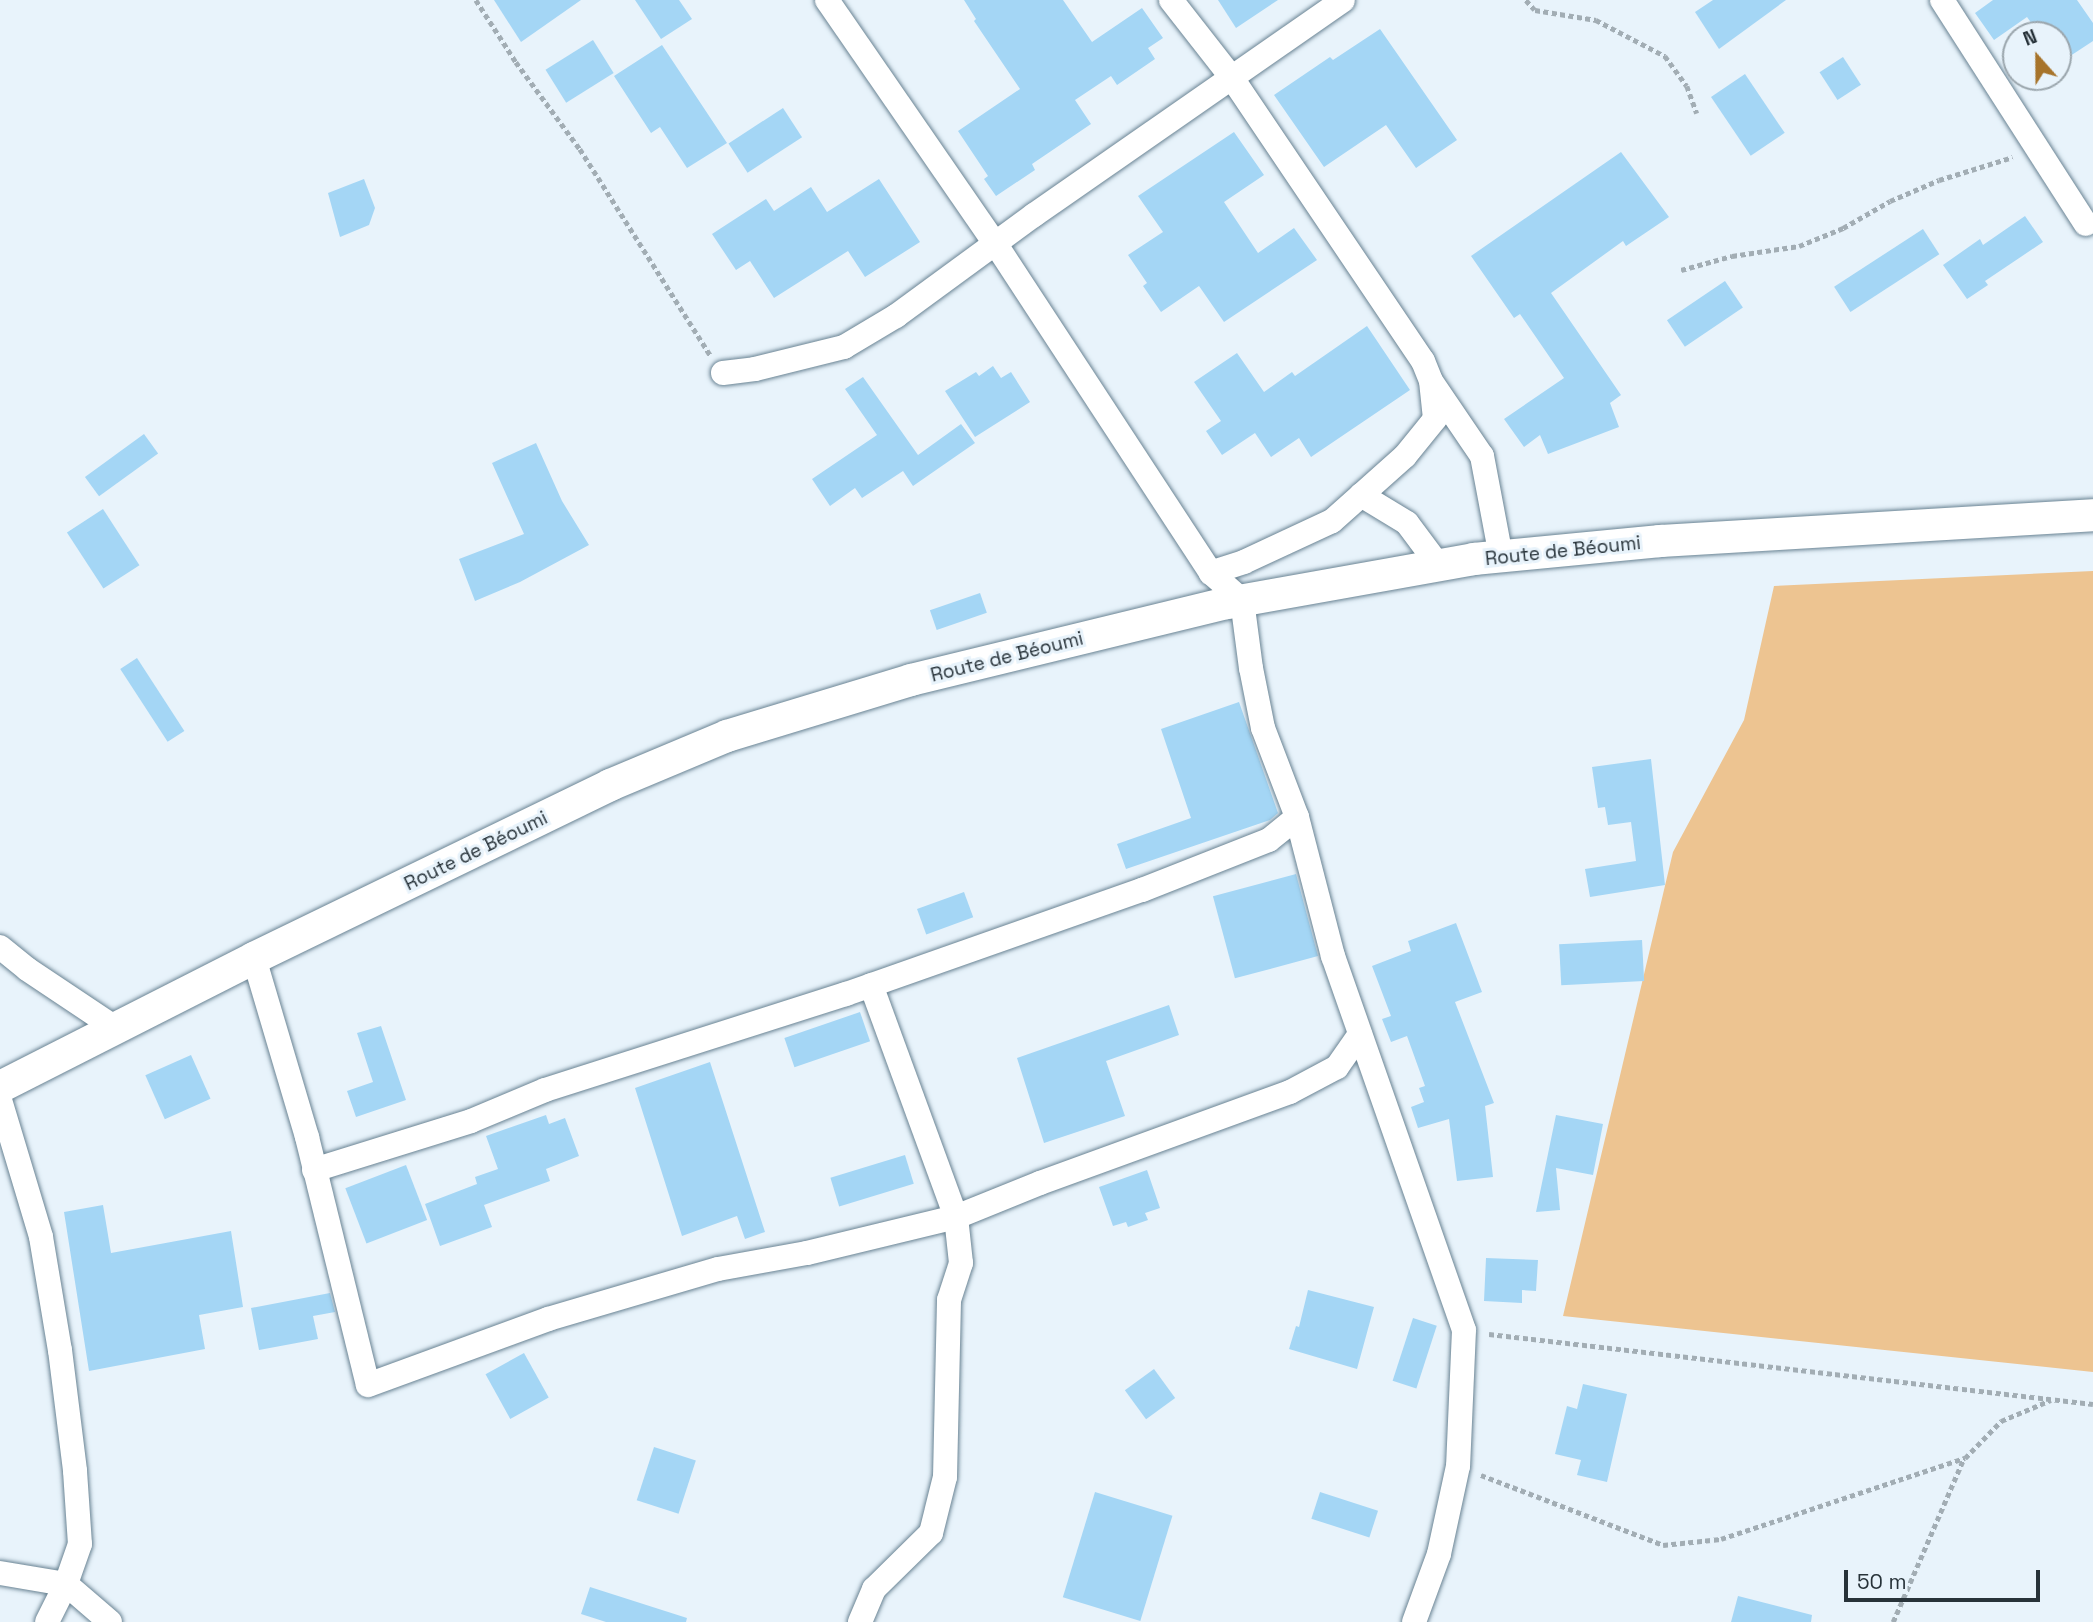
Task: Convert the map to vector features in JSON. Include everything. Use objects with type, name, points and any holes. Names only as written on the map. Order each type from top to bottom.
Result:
[{"type":"main road","name":"Route de Béoumi","points":[[0,1087],[254,958],[610,785],[727,736],[911,680],[1242,600],[1501,557],[1660,541],[2093,515]]},
{"type":"street","points":[[827,0],[997,246],[1212,573],[1242,600],[1251,668],[1263,728],[1297,817],[1333,956],[1464,1331],[1458,1466],[1438,1555],[1413,1622]]},
{"type":"street","points":[[1171,0],[1232,78],[1389,308],[1423,361],[1431,381],[1482,456],[1501,557]]},
{"type":"street","points":[[723,373],[755,369],[844,347],[896,316],[997,246],[1034,215],[1343,0]]},
{"type":"street","points":[[1942,0],[2086,224]]},
{"type":"street","points":[[1212,573],[1244,562],[1332,521],[1405,456],[1436,419],[1431,381]]},
{"type":"street","points":[[1361,495],[1407,523],[1439,566]]},
{"type":"street","points":[[314,1170],[471,1121],[545,1090],[871,985],[1239,853],[1269,840],[1297,817]]},
{"type":"street","points":[[0,947],[27,969],[117,1029]]},
{"type":"street","points":[[254,958],[314,1170],[368,1385],[548,1319],[706,1272],[807,1253],[956,1217],[1290,1092],[1337,1067],[1360,1034]]},
{"type":"street","points":[[860,1622],[874,1589],[931,1533],[944,1476],[949,1300],[961,1263],[956,1217],[871,985]]},
{"type":"street","points":[[0,1100],[8,1164],[41,1237],[68,1417],[80,1544],[66,1584],[47,1622]]},
{"type":"street","points":[[0,1573],[66,1584],[110,1622]]},
{"type":"path","points":[[476,0],[516,62],[587,160],[723,373]]},
{"type":"path","points":[[1525,0],[1535,9],[1596,20],[1665,56],[1687,86],[1697,113]]},
{"type":"path","points":[[1681,270],[1732,256],[1799,246],[1843,228],[1890,201],[1939,180],[2037,150]]},
{"type":"path","points":[[1464,1331],[2093,1404]]},
{"type":"path","points":[[1893,1622],[1965,1458],[2001,1421],[2051,1400]]},
{"type":"path","points":[[1458,1466],[1664,1545],[1721,1539],[1965,1458]]},
{"type":"shaded area","points":[[2093,571],[2093,1372],[1563,1316],[1673,852],[1744,720],[1774,586]]},
{"type":"building","points":[[494,0],[581,0],[521,42]]},
{"type":"building","points":[[635,0],[679,0],[692,19],[661,39]]},
{"type":"building","points":[[964,0],[1063,0],[1092,42],[1142,8],[1163,38],[1148,48],[1155,59],[1117,85],[1111,76],[1075,100],[1091,124],[1032,164],[1035,170],[996,196],[984,179],[988,176],[958,131],[1020,89],[974,21],[976,19]]},
{"type":"building","points":[[1218,0],[1278,0],[1236,28]]},
{"type":"building","points":[[1713,0],[1786,0],[1719,49],[1695,12]]},
{"type":"building","points":[[1993,0],[2077,0],[2093,23],[2093,41],[2072,55],[2072,21],[2030,21],[2027,17],[2021,21],[2002,21],[2002,34],[1994,40],[1975,13]]},
{"type":"building","points":[[1380,29],[1457,140],[1416,168],[1386,125],[1324,167],[1274,95],[1330,57],[1333,60]]},
{"type":"building","points":[[593,40],[614,73],[566,103],[546,70]]},
{"type":"building","points":[[662,45],[727,143],[687,168],[660,127],[651,133],[614,76]]},
{"type":"building","points":[[1843,57],[1861,85],[1837,100],[1820,72]]},
{"type":"building","points":[[1745,74],[1785,133],[1751,156],[1711,97]]},
{"type":"building","points":[[783,108],[802,137],[748,173],[728,143]]},
{"type":"building","points":[[1234,132],[1264,175],[1224,202],[1258,253],[1294,228],[1317,260],[1224,322],[1199,286],[1161,312],[1143,286],[1147,283],[1128,255],[1163,232],[1138,196]]},
{"type":"building","points":[[1621,152],[1669,217],[1626,246],[1623,241],[1551,293],[1621,395],[1610,403],[1619,427],[1548,454],[1540,435],[1524,447],[1504,419],[1564,378],[1520,314],[1514,318],[1471,256]]},
{"type":"building","points":[[364,179],[375,208],[369,225],[340,237],[328,193]]},
{"type":"building","points":[[879,179],[920,242],[865,277],[848,251],[774,298],[750,261],[736,270],[712,234],[766,199],[774,211],[811,187],[827,212]]},
{"type":"building","points":[[2025,216],[2043,242],[1985,281],[1988,285],[1967,299],[1943,265],[1980,239],[1983,245]]},
{"type":"building","points":[[1923,229],[1939,254],[1850,312],[1834,287]]},
{"type":"building","points":[[1725,281],[1743,308],[1685,347],[1667,320]]},
{"type":"building","points":[[1367,326],[1410,390],[1311,457],[1299,438],[1271,457],[1255,433],[1222,455],[1206,431],[1221,421],[1194,382],[1237,353],[1264,392],[1292,372],[1295,376]]},
{"type":"building","points":[[993,366],[1001,378],[1011,372],[1030,402],[975,437],[945,391],[976,372],[979,376]]},
{"type":"building","points":[[863,377],[918,455],[961,424],[975,443],[913,486],[903,471],[862,498],[855,488],[830,506],[812,479],[877,435],[845,389]]},
{"type":"building","points":[[144,434],[158,453],[99,496],[85,477]]},
{"type":"building","points":[[536,443],[562,501],[589,545],[520,582],[475,601],[459,559],[524,534],[492,463]]},
{"type":"building","points":[[103,509],[139,565],[103,589],[67,532]]},
{"type":"building","points":[[980,593],[987,613],[937,630],[930,610]]},
{"type":"building","points":[[137,658],[184,731],[168,742],[120,669]]},
{"type":"building","points":[[1239,702],[1278,813],[1270,820],[1126,869],[1117,844],[1191,818],[1161,729]]},
{"type":"building","points":[[1651,759],[1665,885],[1590,897],[1585,869],[1636,861],[1631,822],[1608,825],[1605,807],[1598,808],[1592,767]]},
{"type":"building","points":[[1296,874],[1318,956],[1235,978],[1213,896]]},
{"type":"building","points":[[964,892],[973,917],[926,934],[917,909]]},
{"type":"building","points":[[1456,923],[1482,992],[1455,1002],[1494,1103],[1485,1106],[1493,1177],[1457,1181],[1449,1119],[1418,1128],[1411,1107],[1424,1102],[1419,1088],[1425,1086],[1407,1036],[1391,1042],[1382,1019],[1391,1016],[1372,966],[1411,951],[1408,941]]},
{"type":"building","points":[[1642,940],[1644,981],[1561,985],[1559,944]]},
{"type":"building","points":[[1169,1005],[1179,1035],[1106,1061],[1125,1116],[1044,1143],[1017,1058]]},
{"type":"building","points":[[860,1012],[870,1041],[794,1067],[784,1038]]},
{"type":"building","points":[[381,1026],[406,1100],[356,1117],[347,1091],[373,1082],[357,1033]]},
{"type":"building","points":[[191,1055],[211,1099],[165,1119],[145,1075]]},
{"type":"building","points":[[710,1062],[765,1232],[745,1239],[737,1216],[682,1236],[635,1088]]},
{"type":"building","points":[[546,1115],[549,1124],[565,1118],[579,1156],[546,1169],[550,1181],[484,1205],[492,1227],[440,1246],[425,1204],[477,1184],[475,1177],[498,1169],[486,1136]]},
{"type":"building","points":[[1556,1115],[1603,1124],[1593,1175],[1556,1168],[1560,1210],[1536,1212]]},
{"type":"building","points":[[905,1155],[914,1184],[839,1206],[830,1178]]},
{"type":"building","points":[[406,1165],[427,1220],[366,1243],[345,1188]]},
{"type":"building","points":[[1147,1170],[1160,1208],[1145,1213],[1148,1220],[1128,1227],[1126,1222],[1113,1226],[1099,1187]]},
{"type":"building","points":[[103,1205],[111,1253],[231,1231],[243,1307],[199,1315],[205,1349],[89,1371],[64,1212]]},
{"type":"building","points":[[1486,1258],[1538,1260],[1536,1291],[1522,1290],[1522,1303],[1484,1301]]},
{"type":"building","points":[[1308,1290],[1374,1307],[1357,1369],[1289,1349],[1296,1326],[1299,1327]]},
{"type":"building","points":[[330,1293],[335,1312],[313,1316],[318,1339],[259,1350],[251,1308]]},
{"type":"building","points":[[1413,1318],[1437,1326],[1416,1388],[1393,1381]]},
{"type":"building","points":[[524,1353],[549,1398],[510,1419],[486,1374]]},
{"type":"building","points":[[1154,1369],[1175,1398],[1146,1419],[1125,1390]]},
{"type":"building","points":[[1583,1384],[1627,1394],[1607,1482],[1577,1475],[1581,1460],[1555,1454],[1567,1406],[1577,1409]]},
{"type":"building","points":[[654,1447],[696,1461],[679,1514],[637,1500]]},
{"type":"building","points":[[1095,1492],[1172,1516],[1140,1621],[1063,1597]]},
{"type":"building","points":[[1320,1492],[1378,1511],[1369,1537],[1311,1519]]},
{"type":"building","points":[[590,1587],[687,1618],[686,1622],[606,1622],[581,1614]]},
{"type":"building","points":[[1738,1596],[1812,1615],[1811,1622],[1731,1622]]}]
